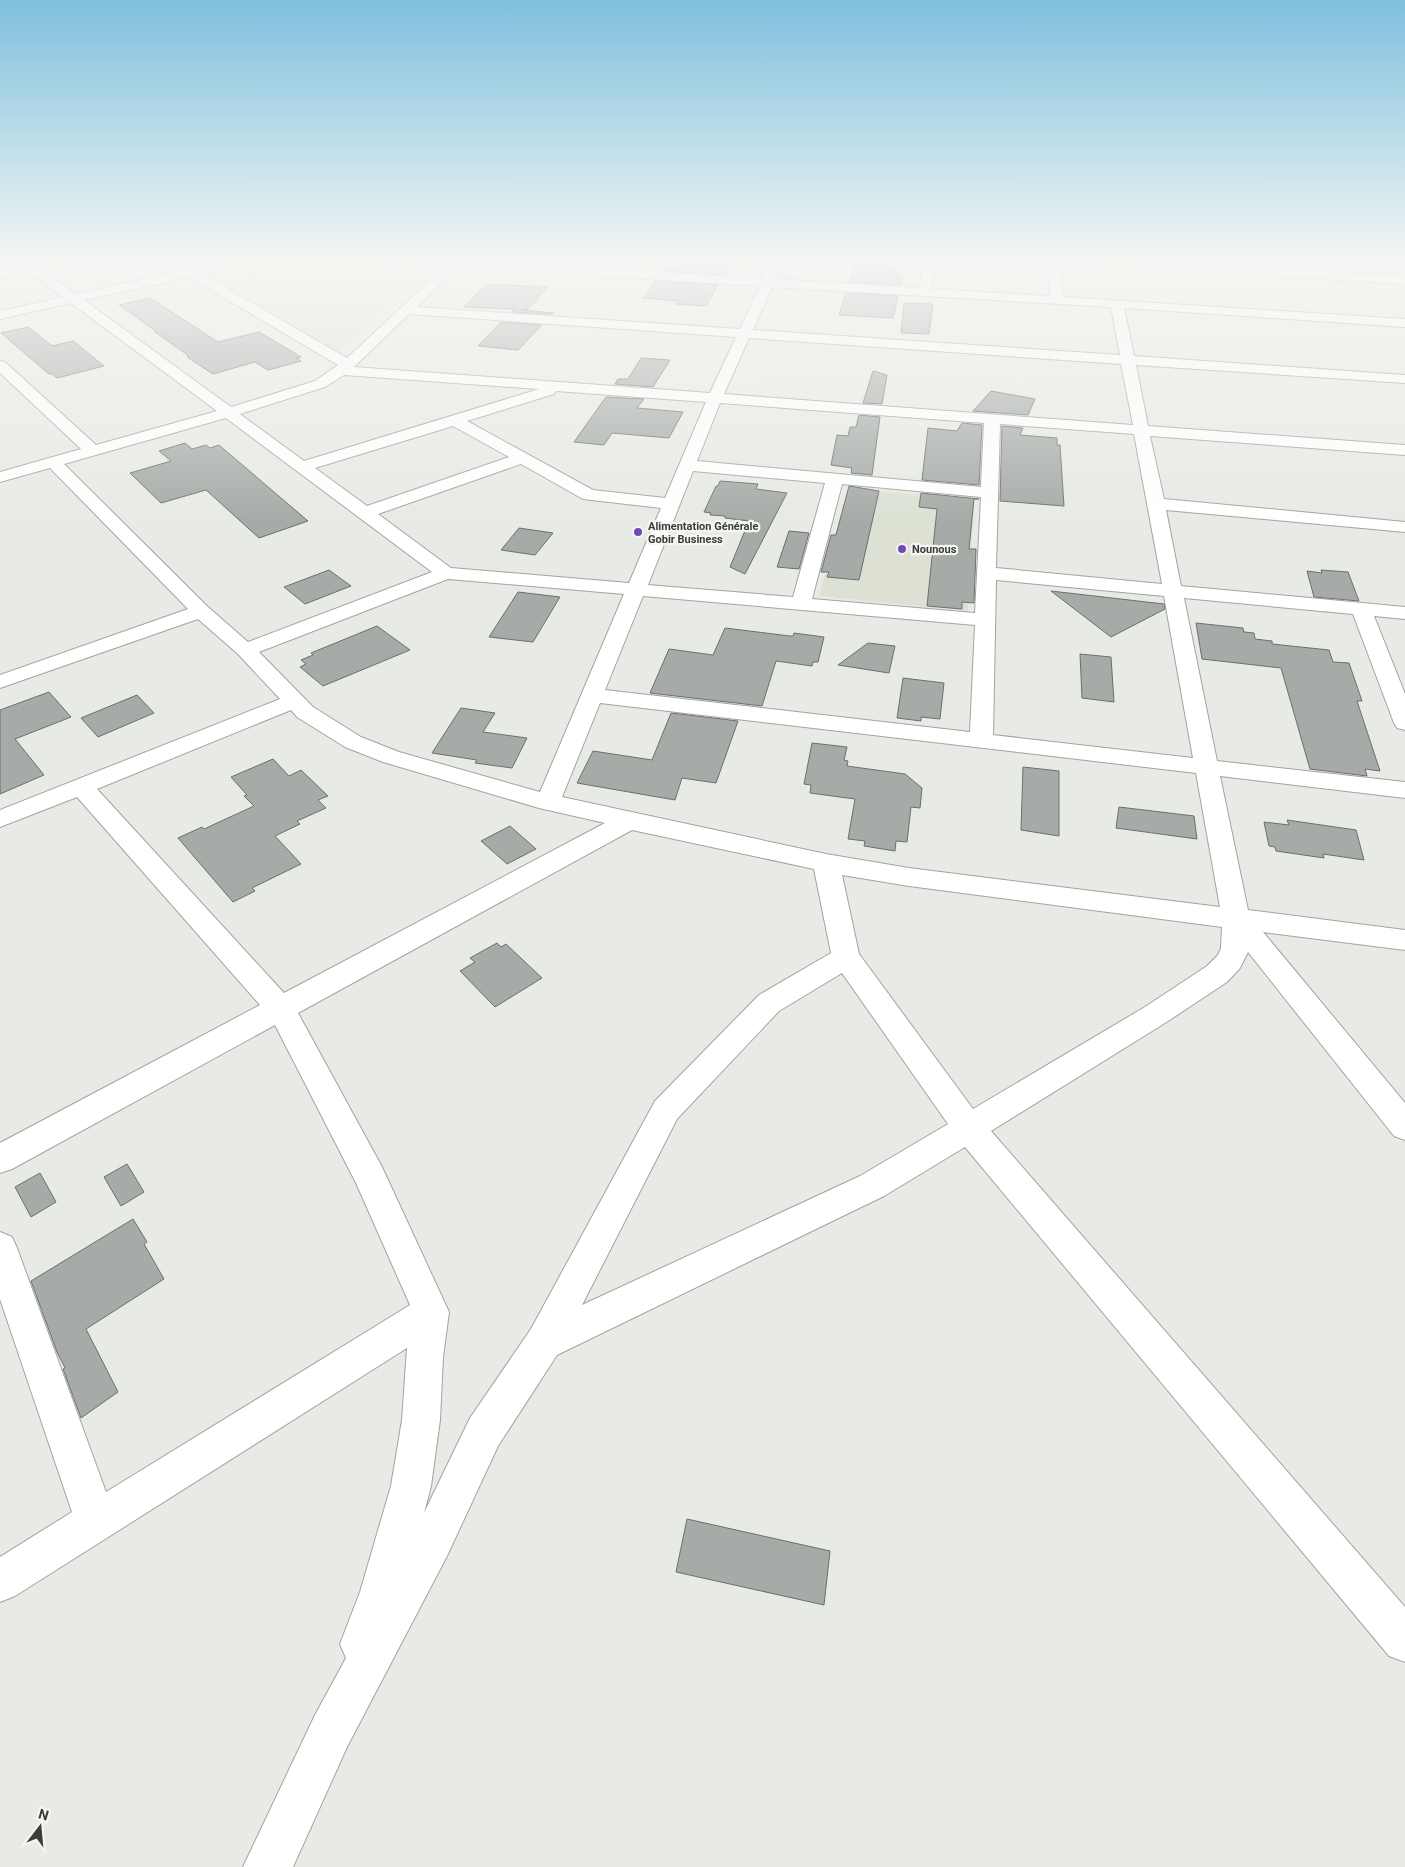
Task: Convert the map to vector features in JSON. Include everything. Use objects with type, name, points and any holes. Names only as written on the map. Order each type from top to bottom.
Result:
[{"type":"street","points":[[140,348],[446,574]]},
{"type":"street","points":[[313,348],[344,367],[715,398],[1405,450]]},
{"type":"street","points":[[0,477],[228,413],[320,384],[344,367],[365,348]]},
{"type":"street","points":[[548,802],[715,398],[738,348]]},
{"type":"street","points":[[954,348],[1405,379]]},
{"type":"street","points":[[544,1342],[872,1186],[1155,1015],[1217,974],[1230,961],[1235,948],[1236,918],[1126,348]]},
{"type":"street","points":[[0,365],[93,451]]},
{"type":"street","points":[[302,467],[562,386]]},
{"type":"street","points":[[981,741],[992,419]]},
{"type":"street","points":[[454,420],[589,494],[671,504]]},
{"type":"street","points":[[365,513],[523,458]]},
{"type":"street","points":[[53,462],[201,610],[245,650],[293,701],[310,716],[368,749],[548,802],[826,862],[909,877],[1405,940]]},
{"type":"street","points":[[687,465],[989,493]]},
{"type":"street","points":[[801,604],[835,479]]},
{"type":"street","points":[[1156,504],[1405,527]]},
{"type":"street","points":[[986,573],[1405,613]]},
{"type":"street","points":[[245,650],[446,574],[985,620]]},
{"type":"street","points":[[1361,608],[1396,679],[1405,723]]},
{"type":"street","points":[[0,682],[201,610]]},
{"type":"street","points":[[592,695],[1405,790]]},
{"type":"street","points":[[0,819],[293,701]]},
{"type":"street","points":[[81,786],[281,1009],[370,1177],[431,1312],[424,1357],[421,1420],[410,1486],[381,1592],[331,1731]]},
{"type":"street","points":[[0,1160],[629,821]]},
{"type":"street","points":[[826,862],[846,957],[968,1127],[1405,1640]]},
{"type":"street","points":[[1236,918],[1405,1126]]},
{"type":"street","points":[[268,1867],[331,1731],[432,1541],[484,1432],[544,1342],[666,1110],[769,1003],[846,957]]},
{"type":"street","points":[[0,1248],[96,1521]]},
{"type":"street","points":[[0,1581],[431,1312]]},
{"type":"shaded area","name":"Nounous","points":[[849,489],[974,499],[968,611],[819,596]]},
{"type":"building","points":[[19,348],[82,348],[104,366],[57,378],[49,374]]},
{"type":"building","points":[[178,348],[286,348],[301,357],[296,358],[301,361],[268,370],[255,362],[213,374],[187,357],[189,356]]},
{"type":"building","points":[[499,348],[520,348],[518,350]]},
{"type":"building","points":[[641,358],[670,360],[653,387],[615,384],[618,379],[628,379]]},
{"type":"building","points":[[873,371],[887,375],[882,404],[863,403]]},
{"type":"building","points":[[991,391],[1035,399],[1028,415],[973,411]]},
{"type":"building","points":[[606,397],[644,399],[637,408],[683,412],[669,438],[612,433],[604,445],[574,442]]},
{"type":"building","points":[[859,415],[880,417],[872,475],[851,473],[852,468],[831,465],[837,435],[848,436],[850,427],[856,427]]},
{"type":"building","points":[[962,423],[982,425],[979,485],[922,480],[928,428],[957,431]]},
{"type":"building","points":[[1002,426],[1023,428],[1020,435],[1057,438],[1057,445],[1060,445],[1064,506],[1000,501]]},
{"type":"building","points":[[185,443],[192,449],[206,445],[210,448],[219,445],[308,521],[259,538],[206,490],[161,503],[130,473],[171,461],[159,451]]},
{"type":"building","points":[[720,481],[758,484],[756,489],[787,493],[745,574],[730,567],[749,521],[710,515],[711,513],[704,512]]},
{"type":"building","points":[[849,486],[879,491],[859,580],[827,577],[829,572],[821,572],[831,535],[836,535]]},
{"type":"building","points":[[921,493],[979,499],[974,499],[969,549],[976,549],[974,603],[962,602],[962,609],[927,606],[937,509],[919,507]]},
{"type":"building","points":[[519,528],[553,533],[535,555],[501,550]]},
{"type":"building","points":[[789,531],[809,533],[799,569],[777,567]]},
{"type":"building","points":[[329,570],[351,586],[305,604],[284,587]]},
{"type":"building","points":[[1321,570],[1348,572],[1359,601],[1314,597],[1307,571],[1322,573]]},
{"type":"building","points":[[1051,591],[1164,604],[1165,609],[1111,637]]},
{"type":"building","points":[[518,592],[560,597],[533,642],[489,637]]},
{"type":"building","points":[[1196,623],[1243,628],[1244,632],[1254,633],[1255,639],[1272,641],[1272,644],[1329,650],[1333,662],[1349,663],[1362,701],[1357,701],[1380,771],[1365,769],[1367,776],[1310,769],[1281,668],[1202,659]]},
{"type":"building","points":[[377,626],[410,650],[323,686],[300,667],[306,664],[301,660],[313,655],[311,653]]},
{"type":"building","points":[[725,628],[790,636],[793,636],[794,633],[824,637],[818,662],[813,662],[812,666],[776,661],[762,706],[650,693],[669,649],[713,655]]},
{"type":"building","points":[[868,643],[895,646],[889,673],[838,665]]},
{"type":"building","points":[[1080,654],[1111,657],[1114,702],[1082,698]]},
{"type":"building","points":[[903,678],[944,683],[940,719],[921,717],[921,721],[897,718]]},
{"type":"building","points":[[49,692],[71,717],[15,739],[44,775],[0,794],[0,710]]},
{"type":"building","points":[[137,695],[154,713],[98,737],[81,718]]},
{"type":"building","points":[[461,708],[495,713],[483,732],[527,738],[512,768],[475,763],[477,760],[432,753]]},
{"type":"building","points":[[671,713],[738,721],[716,783],[682,778],[675,800],[577,783],[593,751],[652,760]]},
{"type":"building","points":[[812,743],[847,747],[844,760],[848,761],[847,766],[905,774],[922,788],[920,808],[911,807],[907,842],[896,841],[895,851],[864,846],[865,841],[848,839],[855,799],[810,793],[811,785],[804,784]]},
{"type":"building","points":[[273,759],[289,776],[301,770],[328,796],[318,800],[326,808],[297,821],[300,824],[275,836],[301,864],[252,888],[255,891],[233,902],[178,838],[202,827],[204,829],[254,806],[244,796],[247,795],[231,777]]},
{"type":"building","points":[[1023,767],[1059,771],[1059,836],[1021,830]]},
{"type":"building","points":[[1119,807],[1194,816],[1197,839],[1116,828]]},
{"type":"building","points":[[1287,820],[1356,830],[1364,860],[1323,854],[1324,858],[1276,851],[1275,847],[1269,846],[1264,822],[1289,825]]},
{"type":"building","points":[[510,826],[536,849],[507,864],[481,841]]},
{"type":"building","points":[[497,943],[501,947],[506,944],[542,978],[495,1007],[460,971],[475,962],[470,958]]},
{"type":"building","points":[[127,1164],[144,1192],[121,1206],[104,1177]]},
{"type":"building","points":[[40,1173],[56,1202],[31,1217],[15,1187]]},
{"type":"building","points":[[133,1219],[147,1242],[144,1244],[164,1279],[86,1329],[118,1392],[81,1418],[63,1369],[65,1368],[57,1352],[31,1281]]},
{"type":"building","points":[[687,1519],[830,1551],[824,1605],[676,1572]]},
{"type":"place","name":"Alimentation Générale Gobir Business","points":[[638,532]]},
{"type":"place","name":"Nounous","points":[[902,549]]}]
